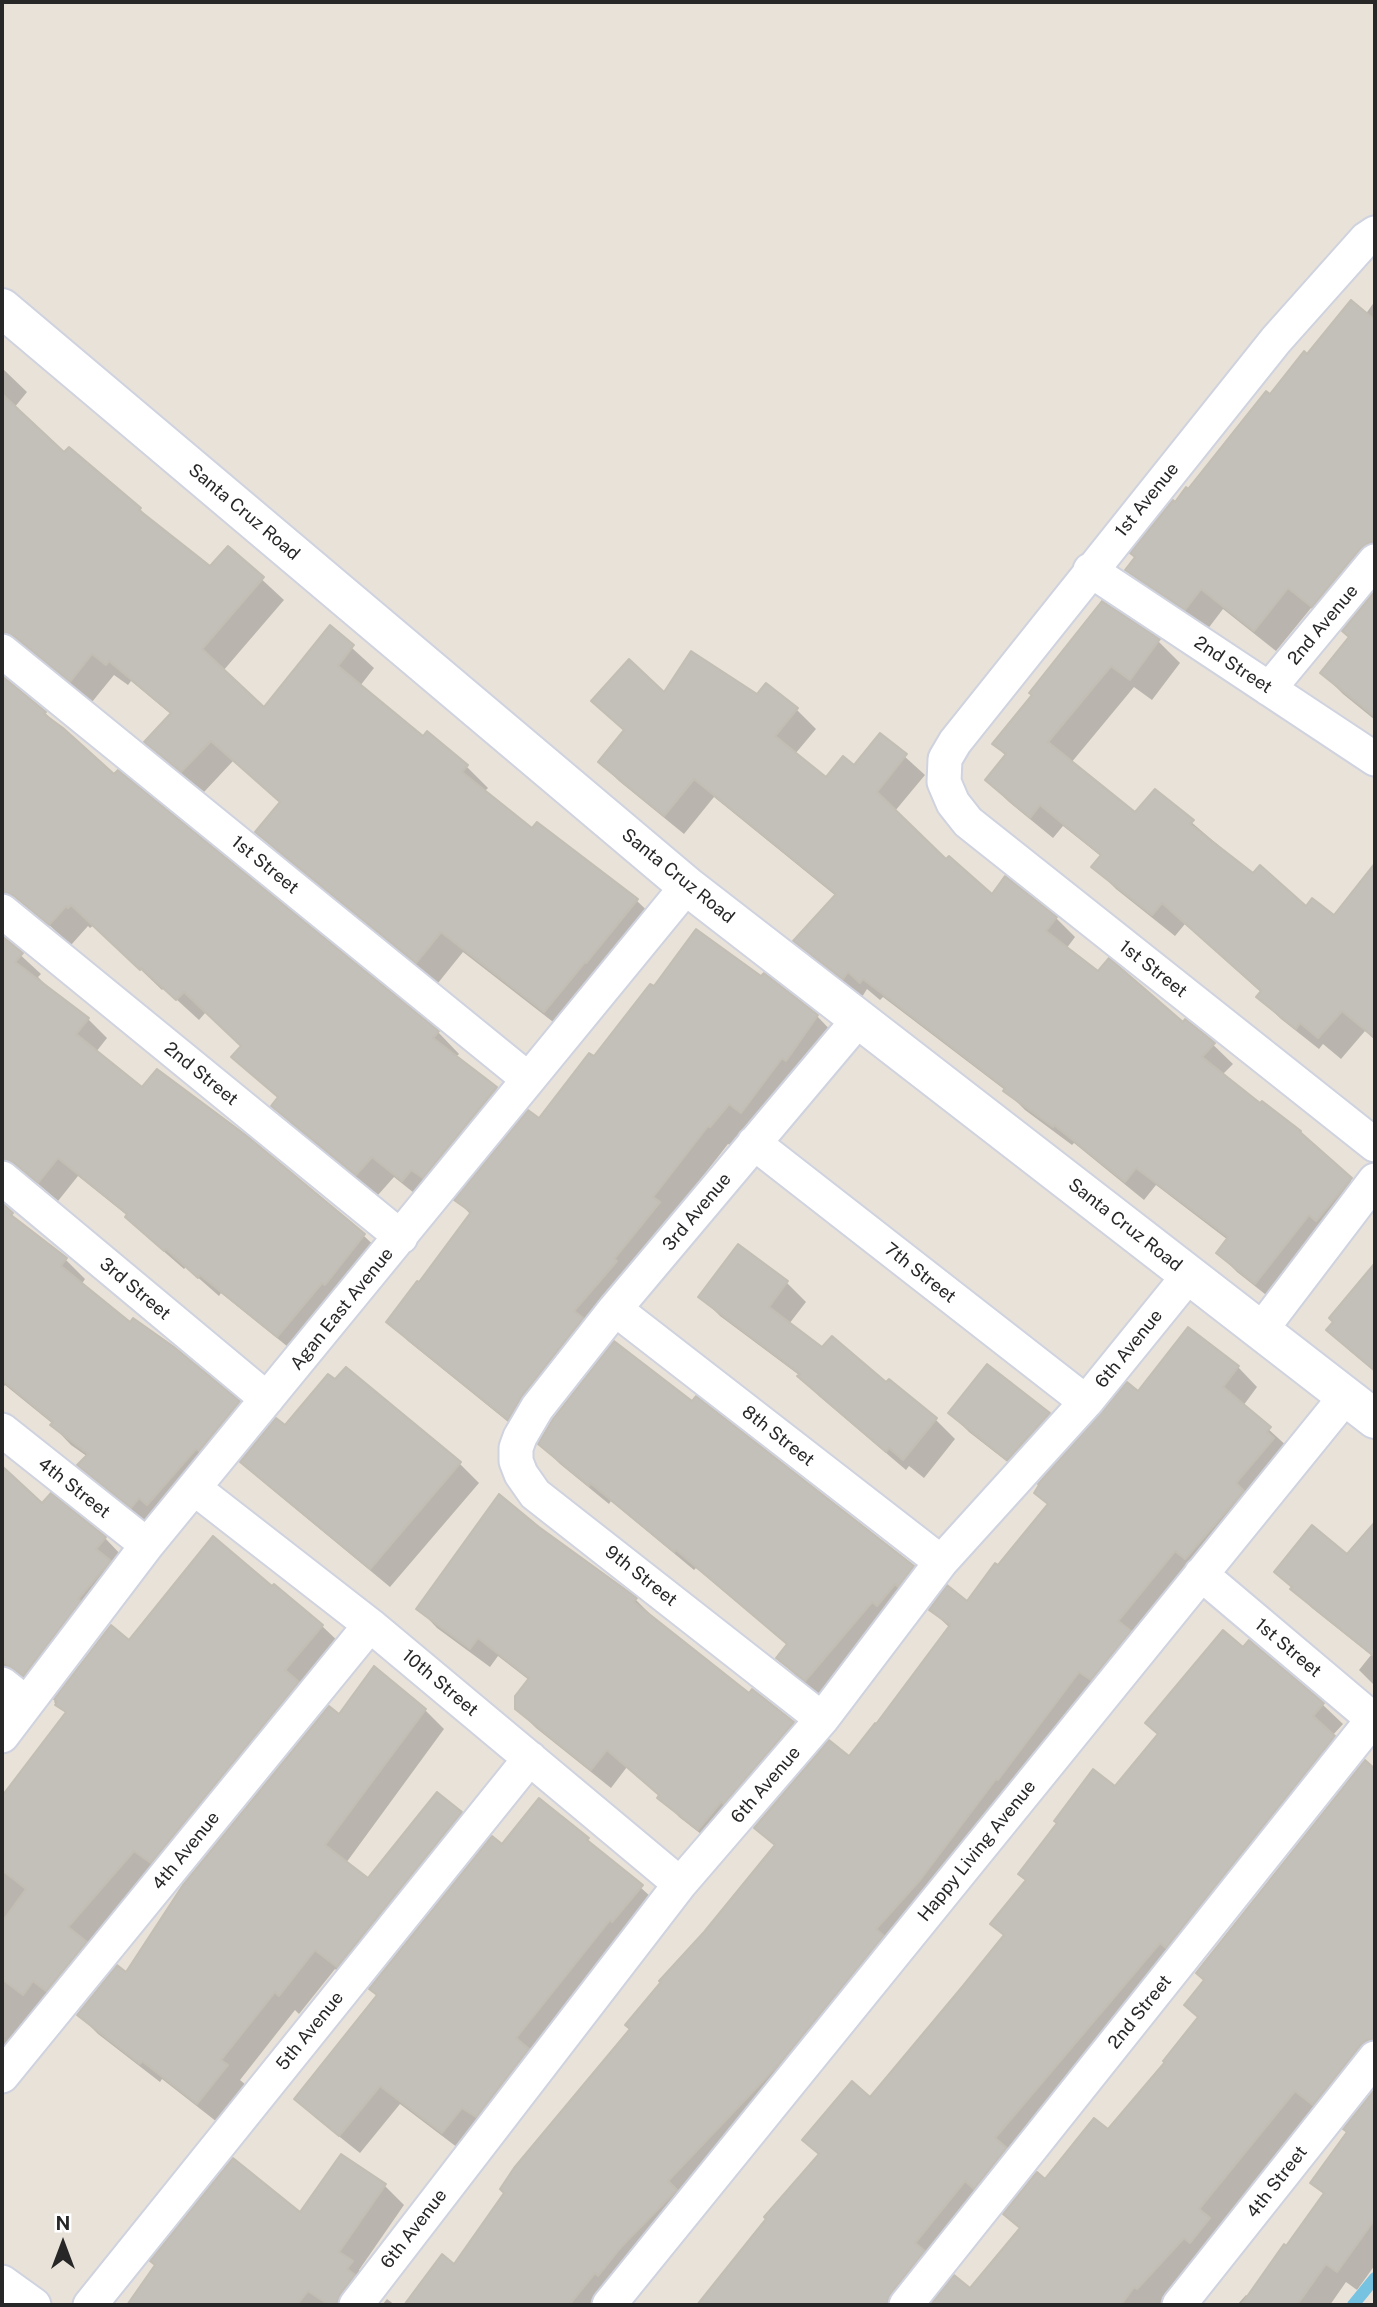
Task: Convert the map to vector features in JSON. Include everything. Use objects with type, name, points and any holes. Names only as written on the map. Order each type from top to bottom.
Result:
[{"type":"street","name":"1st Avenue","points":[[944,782],[946,759],[955,742],[1090,570],[1276,340],[1366,239],[1375,233]]},
{"type":"street","name":"Santa Cruz Road","points":[[2,308],[687,886],[1375,1419]]},
{"type":"street","name":"2nd Avenue","points":[[1269,689],[1375,561]]},
{"type":"street","name":"2nd Street","points":[[1090,570],[1375,759]]},
{"type":"street","name":"1st Street","points":[[2,651],[528,1079]]},
{"type":"street","name":"1st Street","points":[[944,782],[953,803],[968,822],[1375,1145]]},
{"type":"street","name":"Agan East Avenue","points":[[2,1736],[14,1693],[147,1545],[687,886]]},
{"type":"street","name":"2nd Street","points":[[2,911],[401,1237]]},
{"type":"street","name":"3rd Avenue","points":[[537,1408],[615,1309],[859,1019]]},
{"type":"street","name":"7th Street","points":[[754,1143],[1086,1402]]},
{"type":"street","name":"3rd Street","points":[[2,1178],[267,1399]]},
{"type":"street","points":[[1261,1330],[1375,1180]]},
{"type":"street","name":"6th Avenue","points":[[356,2305],[680,1884],[822,1719],[941,1562],[1086,1402],[1189,1275]]},
{"type":"street","name":"8th Street","points":[[615,1309],[941,1562]]},
{"type":"street","name":"Happy Living Avenue","points":[[609,2305],[1346,1396]]},
{"type":"street","name":"9th Street","points":[[537,1408],[516,1448],[516,1461],[521,1474],[535,1494],[822,1719]]},
{"type":"street","name":"4th Street","points":[[2,1430],[147,1545]]},
{"type":"street","name":"10th Street","points":[[194,1488],[370,1625],[680,1884]]},
{"type":"street","name":"1st Street","points":[[1201,1574],[1374,1720]]},
{"type":"street","name":"4th Avenue","points":[[2,2076],[370,1625]]},
{"type":"street","name":"2nd Street","points":[[906,2305],[1374,1720]]},
{"type":"street","name":"5th Avenue","points":[[90,2305],[530,1758]]},
{"type":"street","name":"4th Street","points":[[1180,2305],[1375,2058]]},
{"type":"street","points":[[2,2282],[34,2305]]},
{"type":"building","points":[[1351,300],[1375,320],[1375,542],[1360,549],[1312,607],[1288,588],[1254,631],[1201,589],[1185,610],[1125,570],[1135,557],[1130,553],[1173,500],[1175,502],[1186,487],[1188,489],[1266,391],[1270,394],[1304,351],[1307,354]]},
{"type":"building","points":[[2,394],[64,452],[69,447],[141,508],[139,510],[210,566],[228,546],[264,577],[202,649],[264,707],[330,625],[354,645],[338,666],[423,736],[427,731],[468,765],[462,772],[532,828],[537,822],[638,899],[544,1012],[441,932],[416,963],[255,832],[280,802],[211,741],[181,772],[144,742],[171,713],[109,661],[106,665],[92,654],[70,682],[14,636],[2,632]]},
{"type":"building","points":[[1375,591],[1375,717],[1320,673],[1349,637],[1342,631]]},
{"type":"building","points":[[1102,601],[1160,639],[1130,680],[1111,666],[1048,742],[1135,812],[1155,789],[1194,820],[1190,824],[1253,873],[1260,865],[1306,906],[1312,898],[1334,915],[1375,863],[1375,1038],[1342,1011],[1318,1038],[1300,1023],[1296,1029],[1256,997],[1261,991],[1162,903],[1152,915],[1091,867],[1101,855],[1040,805],[1030,818],[985,780],[1006,754],[992,744]]},
{"type":"building","points":[[691,651],[757,694],[766,683],[798,708],[775,736],[826,777],[843,756],[854,765],[880,733],[907,754],[877,792],[946,859],[949,856],[992,894],[1005,876],[1057,917],[1046,931],[1098,971],[1109,958],[1183,1022],[1185,1019],[1204,1034],[1215,1043],[1202,1057],[1260,1103],[1262,1101],[1301,1131],[1352,1178],[1316,1221],[1309,1215],[1255,1284],[1216,1253],[1228,1237],[1136,1168],[1125,1182],[1054,1125],[1053,1127],[1003,1091],[1005,1088],[863,979],[860,983],[848,972],[843,979],[793,941],[836,894],[694,779],[664,816],[598,762],[624,730],[591,701],[629,659],[664,692]]},
{"type":"building","points":[[2,676],[114,774],[118,770],[439,1031],[433,1038],[497,1087],[423,1178],[411,1170],[402,1181],[372,1157],[356,1175],[271,1106],[278,1097],[231,1057],[241,1046],[184,992],[176,1000],[71,905],[68,908],[66,906],[49,925],[14,896],[2,892]]},
{"type":"building","points":[[696,929],[761,976],[764,973],[818,1015],[786,1061],[782,1058],[741,1113],[729,1104],[710,1127],[708,1126],[653,1197],[660,1202],[614,1259],[617,1261],[574,1311],[583,1318],[522,1396],[508,1420],[386,1322],[471,1212],[454,1200],[528,1110],[539,1118],[589,1053],[594,1056],[650,984],[654,986]]},
{"type":"building","points":[[2,936],[23,953],[15,962],[89,1018],[76,1034],[142,1087],[157,1069],[247,1136],[365,1234],[325,1285],[322,1283],[277,1337],[200,1275],[198,1278],[166,1249],[164,1251],[125,1217],[127,1214],[58,1158],[38,1183],[14,1163],[2,1159]]},
{"type":"building","points":[[2,1203],[13,1213],[11,1215],[67,1258],[61,1266],[130,1322],[133,1318],[174,1347],[240,1401],[199,1451],[196,1449],[147,1505],[139,1498],[131,1508],[77,1465],[88,1454],[50,1425],[53,1422],[2,1380]]},
{"type":"building","points":[[738,1244],[788,1281],[769,1307],[822,1347],[832,1336],[886,1382],[889,1379],[937,1418],[903,1460],[889,1448],[886,1452],[797,1376],[800,1374],[698,1297]]},
{"type":"building","points":[[1375,1263],[1375,1371],[1326,1330],[1333,1322],[1329,1318]]},
{"type":"building","points":[[1188,1327],[1239,1366],[1223,1387],[1271,1427],[1267,1432],[1274,1438],[1236,1483],[1244,1491],[1185,1559],[1175,1551],[1118,1621],[1131,1631],[1091,1680],[1079,1672],[920,1880],[876,1929],[884,1936],[781,2062],[668,2181],[677,2190],[622,2246],[598,2276],[595,2273],[569,2305],[404,2305],[442,2254],[454,2264],[504,2193],[500,2189],[514,2168],[630,2029],[625,2025],[661,1982],[659,1981],[704,1932],[775,1845],[754,1828],[829,1740],[849,1756],[876,1724],[950,1625],[929,1610],[947,1585],[967,1601],[995,1563],[998,1565],[1048,1504],[1034,1493],[1038,1484],[1127,1382],[1138,1391]]},
{"type":"building","points":[[614,1341],[692,1401],[696,1396],[914,1566],[898,1587],[895,1584],[877,1606],[872,1602],[805,1681],[776,1658],[787,1644],[676,1550],[674,1552],[538,1444],[553,1419]]},
{"type":"building","points":[[987,1364],[1050,1413],[1007,1460],[948,1413]]},
{"type":"building","points":[[346,1367],[461,1462],[370,1569],[240,1462],[276,1418],[285,1425],[328,1374],[335,1379]]},
{"type":"building","points":[[2,1466],[42,1503],[51,1493],[106,1537],[96,1549],[111,1561],[78,1599],[81,1601],[23,1676],[2,1661]]},
{"type":"building","points":[[499,1494],[539,1527],[637,1598],[634,1602],[749,1693],[752,1689],[794,1722],[724,1804],[721,1802],[698,1830],[657,1798],[659,1795],[607,1750],[591,1770],[515,1709],[515,1696],[529,1678],[478,1638],[470,1649],[416,1609]]},
{"type":"building","points":[[1375,1522],[1375,1657],[1290,1589],[1292,1587],[1274,1572],[1312,1525],[1347,1554]]},
{"type":"building","points":[[213,1536],[323,1625],[285,1670],[299,1682],[151,1863],[134,1851],[68,1927],[87,1942],[46,1991],[33,1981],[23,1995],[2,1979],[2,1922],[26,1889],[2,1870],[2,1796],[66,1712],[55,1705],[57,1702],[54,1699],[111,1625],[129,1640]]},
{"type":"building","points":[[1223,1630],[1243,1647],[1249,1640],[1324,1703],[1313,1716],[1335,1736],[1166,1948],[1160,1943],[995,2138],[1007,2148],[974,2189],[965,2181],[915,2243],[925,2251],[891,2293],[887,2305],[697,2305],[766,2219],[764,2217],[819,2154],[802,2140],[852,2081],[870,2097],[962,1987],[1004,1935],[990,1924],[1026,1880],[1018,1874],[1057,1823],[1054,1821],[1093,1769],[1115,1786],[1158,1734],[1145,1723]]},
{"type":"building","points":[[374,1666],[426,1709],[325,1845],[368,1878],[437,1792],[462,1812],[337,1967],[315,1950],[279,1996],[275,1992],[221,2060],[228,2065],[197,2104],[77,2015],[117,1965],[126,1972],[183,1885],[329,1706],[339,1714]]},
{"type":"building","points":[[1365,1760],[1375,1769],[1375,2039],[1367,2040],[1360,2046],[1313,2105],[1295,2091],[1199,2209],[1210,2218],[1190,2243],[1184,2238],[1137,2289],[1134,2287],[1121,2305],[930,2305],[954,2275],[970,2288],[1020,2228],[1003,2214],[1037,2172],[1045,2179],[1094,2118],[1108,2129],[1165,2062],[1163,2061],[1198,2017],[1184,2005],[1204,1980],[1196,1973]]},
{"type":"building","points":[[539,1798],[643,1885],[612,1922],[610,1920],[516,2038],[529,2049],[476,2117],[462,2108],[442,2133],[380,2086],[339,2136],[294,2099],[377,1995],[369,1989],[492,1836],[502,1844]]},
{"type":"building","points":[[1375,2089],[1375,2219],[1337,2272],[1326,2264],[1297,2305],[1241,2305],[1324,2193],[1310,2183],[1347,2132],[1343,2129]]},
{"type":"building","points":[[341,2154],[386,2184],[339,2252],[353,2261],[347,2269],[355,2275],[340,2294],[337,2305],[329,2305],[308,2291],[297,2305],[127,2305],[155,2265],[150,2261],[233,2158],[300,2212]]},
{"type":"waterway","points":[[1353,2305],[1375,2278]]}]
